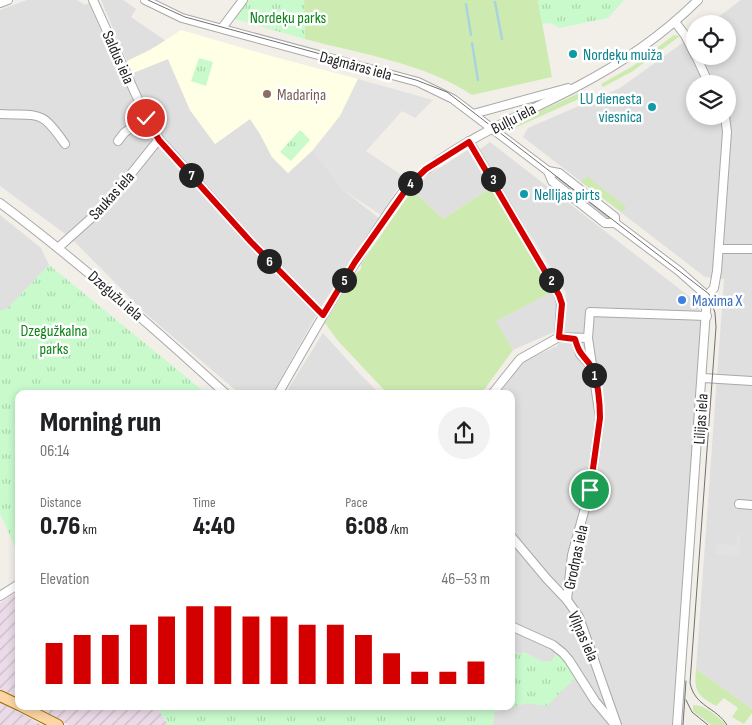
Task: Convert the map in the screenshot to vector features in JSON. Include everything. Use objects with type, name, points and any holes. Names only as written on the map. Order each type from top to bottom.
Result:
[{"type":"main road","points":[[0,696],[15,704]]},
{"type":"main road","points":[[28,710],[58,725]]},
{"type":"street","points":[[0,3],[8,0]]},
{"type":"street","name":"Saldus iela","points":[[93,0],[146,118],[159,140],[251,242],[323,315]]},
{"type":"street","name":"Dagmāras iela","points":[[145,0],[167,12],[428,86],[453,98],[548,172],[552,181],[605,222],[615,224],[685,276],[707,296]]},
{"type":"street","points":[[222,28],[243,0]]},
{"type":"street","name":"Buļļu iela","points":[[280,390],[355,262],[410,184],[426,169],[492,129],[625,60],[675,22],[698,0]]},
{"type":"street","points":[[675,22],[686,37]]},
{"type":"street","points":[[473,114],[578,86]]},
{"type":"street","points":[[0,114],[40,115],[54,128],[65,144]]},
{"type":"street","points":[[118,141],[124,133],[146,118]]},
{"type":"street","name":"Lilijas iela","points":[[678,725],[703,378],[707,296],[716,282],[727,132],[726,125]]},
{"type":"street","name":"Saukas iela","points":[[59,247],[107,204],[159,140]]},
{"type":"street","points":[[469,142],[559,295],[562,304],[559,337]]},
{"type":"street","name":"Dzegužu iela","points":[[0,203],[59,247],[120,298],[222,390]]},
{"type":"street","points":[[719,249],[752,249]]},
{"type":"street","points":[[592,367],[588,338],[590,312],[707,316]]},
{"type":"street","points":[[495,390],[520,359],[559,337],[588,338]]},
{"type":"street","name":"Grodņas iela","points":[[567,600],[572,555],[590,490],[600,418],[600,406],[592,367],[580,354],[575,339]]},
{"type":"street","points":[[703,378],[752,381]]},
{"type":"street","points":[[740,504],[752,505]]},
{"type":"street","name":"Viļņas iela","points":[[515,541],[546,580],[567,600],[579,617],[616,725]]},
{"type":"street","points":[[0,596],[15,587]]},
{"type":"street","points":[[515,628],[553,646],[563,653],[594,700],[616,725]]},
{"type":"shaded area","points":[[27,0],[77,0],[85,5],[90,2],[125,82],[134,78],[133,73],[168,59],[190,110],[215,144],[250,119],[272,157],[288,173],[313,150],[343,190],[380,219],[322,305],[274,390],[235,390],[145,313],[72,239],[0,186],[0,10]]},
{"type":"shaded area","points":[[101,0],[123,0],[136,9],[131,17],[166,41],[127,61]]},
{"type":"shaded area","points":[[741,0],[752,0],[752,709],[696,669],[724,279],[705,277],[523,137],[528,128],[620,88],[686,40],[686,65],[736,65],[736,15],[721,15]]},
{"type":"shaded area","name":"Madariņa","points":[[181,30],[358,79],[340,116],[313,150],[288,173],[272,157],[250,119],[215,144],[190,110],[168,59],[133,73],[127,61],[149,51]]},
{"type":"shaded area","points":[[358,79],[433,100],[415,118],[402,111],[366,151],[404,177],[381,215],[343,190],[313,150],[340,116]]},
{"type":"shaded area","points":[[490,142],[699,304],[701,323],[672,725],[493,725],[494,712],[515,710],[515,706],[527,703],[547,706],[557,652],[552,661],[544,662],[523,652],[522,655],[515,652],[515,390],[502,390],[524,361],[557,346],[562,339],[566,293],[479,150]]},
{"type":"shaded area","points":[[468,150],[492,187],[443,219],[412,190],[430,174]]},
{"type":"shaded area","points":[[0,215],[41,248],[49,265],[7,309],[0,311]]},
{"type":"shaded area","points":[[554,291],[556,295],[556,331],[513,350],[495,321]]},
{"type":"shaded area","points":[[323,333],[376,390],[287,390]]},
{"type":"shaded area","points":[[737,534],[741,534],[739,556],[715,554],[716,544],[736,545]]},
{"type":"shaded area","points":[[15,594],[15,698],[0,691],[0,603]]},
{"type":"shaded area","points":[[0,702],[7,706],[42,725],[0,725]]},
{"type":"shaded area","points":[[39,710],[159,710],[168,725],[69,725]]},
{"type":"green space","name":"Nordeķu parks","points":[[248,0],[304,0],[305,39],[235,19]]},
{"type":"green space","points":[[304,0],[538,0],[552,77],[472,95],[453,84],[413,67],[305,39]]},
{"type":"green space","points":[[538,0],[624,0],[608,18],[559,28],[551,23],[542,24]]},
{"type":"green space","points":[[674,35],[680,36],[633,71],[603,87],[601,84],[633,66]]},
{"type":"green space","points":[[199,58],[213,62],[206,86],[191,81]]},
{"type":"green space","points":[[579,93],[581,98],[517,127],[510,125]]},
{"type":"green space","points":[[300,130],[310,140],[291,161],[280,152]]},
{"type":"green space","points":[[587,176],[626,207],[622,212],[581,182]]},
{"type":"green space","points":[[492,187],[554,291],[496,321],[513,350],[484,390],[384,390],[338,341],[325,323],[355,274],[361,269],[361,264],[412,190],[443,219]]},
{"type":"green space","name":"Dzegužkalna parks","points":[[49,265],[202,390],[15,390],[15,547],[0,513],[0,311],[7,309]]},
{"type":"green space","points":[[515,652],[522,655],[523,652],[544,662],[552,661],[557,652],[576,677],[547,706],[527,703],[515,706]]},
{"type":"green space","points":[[696,669],[752,709],[752,713],[744,724],[732,717],[738,708],[724,698],[716,706],[701,696],[696,688]]},
{"type":"green space","points":[[693,705],[707,709],[726,725],[711,725],[693,711]]},
{"type":"green space","points":[[159,710],[501,710],[494,712],[493,725],[168,725]]},
{"type":"waterway","points":[[495,2],[502,39]]},
{"type":"waterway","points":[[466,4],[471,35]]},
{"type":"waterway","points":[[472,43],[478,80]]},
{"type":"tram line","points":[[148,0],[185,17],[416,80],[447,92],[709,294],[715,313],[716,327],[690,683],[696,697],[727,725]]},
{"type":"tram line","points":[[683,725],[686,681]]},
{"type":"tram line","points":[[686,700],[692,712],[708,725]]},
{"type":"place","name":"Nordeķu muiža","points":[[573,54]]},
{"type":"place","name":"Madariņa","points":[[267,94]]},
{"type":"place","name":"LU dienesta viesnica","points":[[652,107]]},
{"type":"place","name":"Nellijas pirts","points":[[524,194]]},
{"type":"place","name":"Maxima X","points":[[682,300]]},
{"type":"route","points":[[146,118],[159,140],[251,242],[323,315],[355,262],[401,194],[426,169],[469,142],[496,184],[559,295],[562,304],[559,337],[575,339],[580,354],[592,367],[600,406],[600,418],[593,457],[590,490]]}]
